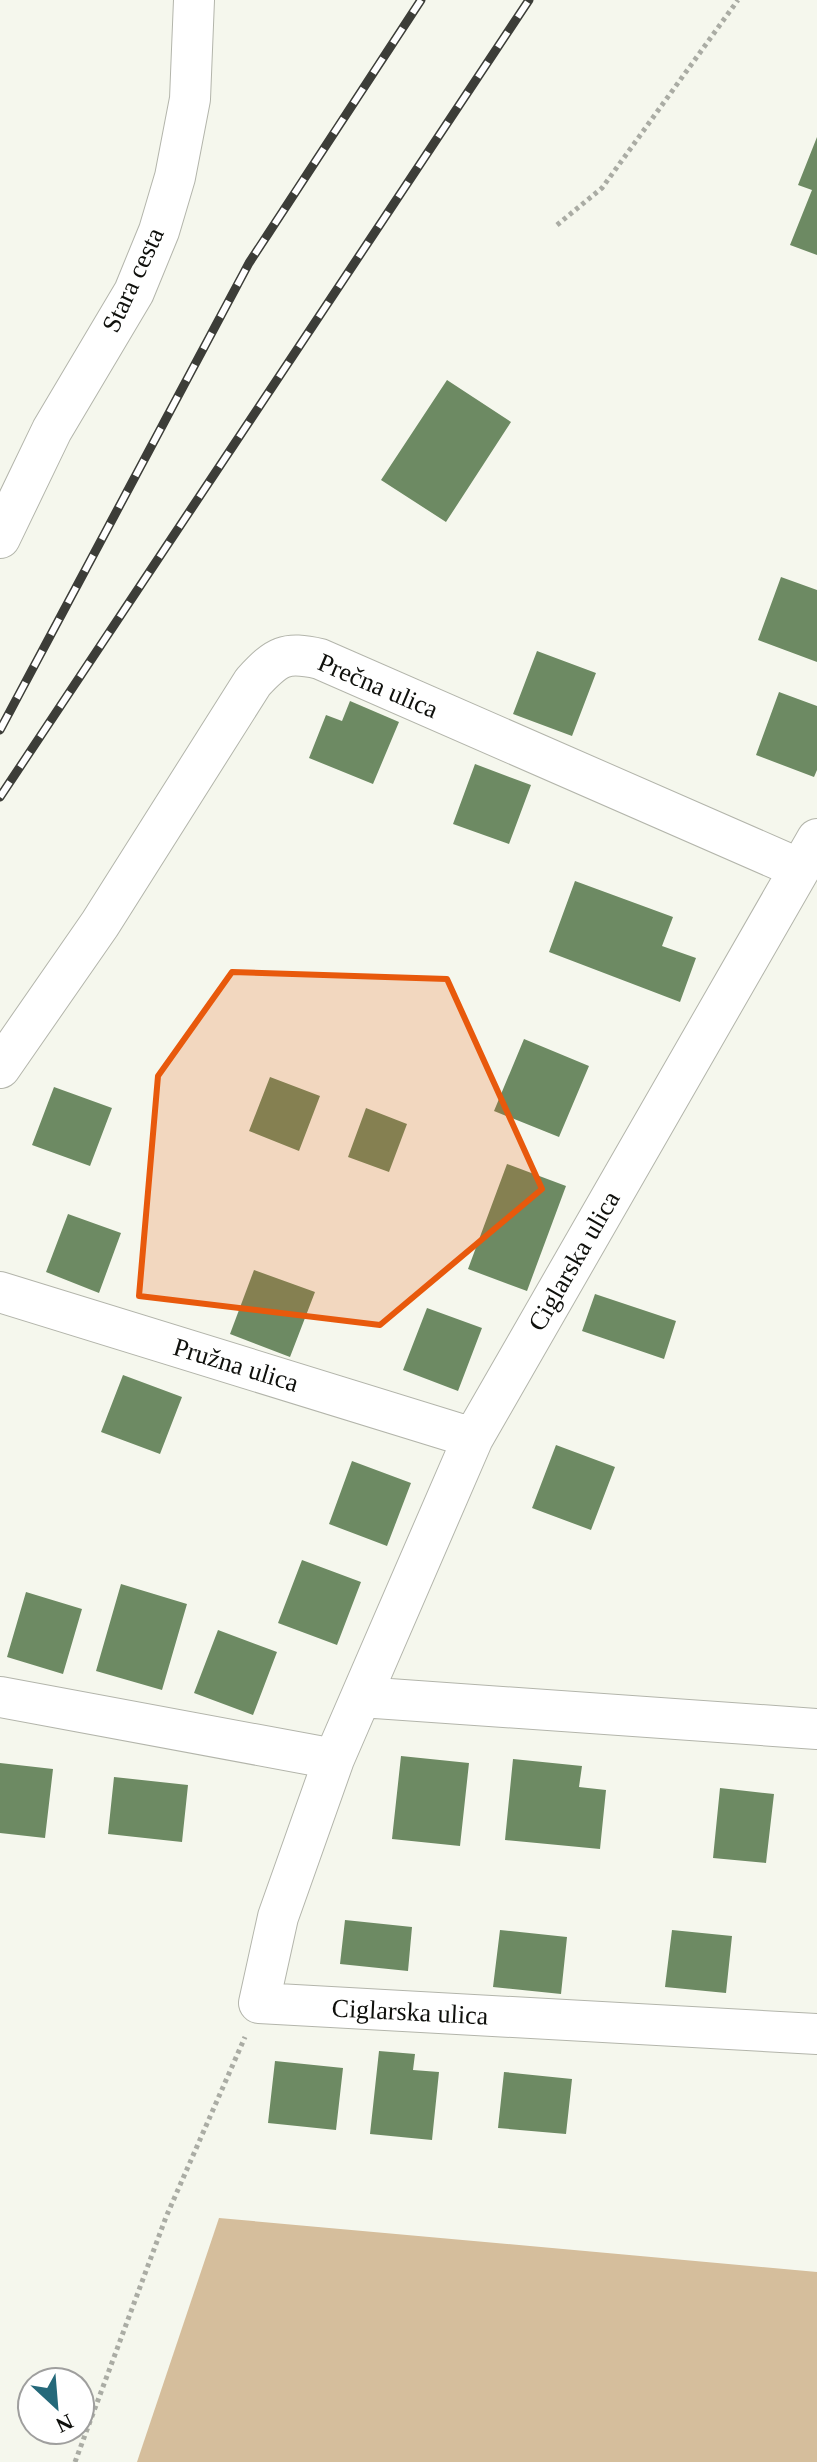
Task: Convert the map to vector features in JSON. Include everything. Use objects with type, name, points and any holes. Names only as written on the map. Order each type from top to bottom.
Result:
[{"type":"street","name":"Stara cesta","points":[[0,538],[52,430],[134,292],[159,231],[175,177],[190,99],[194,0]]},
{"type":"street","name":"Prečna ulica","points":[[0,1068],[108,910],[253,682],[272,662],[296,654],[320,659],[808,854]]},
{"type":"street","name":"Ciglarska ulica","points":[[808,854],[473,1438],[334,1759],[278,1917],[259,2003],[817,2034]]},
{"type":"street","name":"Pružna ulica","points":[[0,1292],[473,1438]]},
{"type":"street","points":[[0,1697],[334,1759]]},
{"type":"street","points":[[361,1697],[817,1729]]},
{"type":"path","points":[[557,225],[602,188],[738,0]]},
{"type":"path","points":[[75,2462],[166,2217],[259,2003]]},
{"type":"highlighted area","points":[[232,972],[447,979],[542,1189],[380,1325],[139,1296],[158,1076]]},
{"type":"shaded area","points":[[219,2218],[817,2272],[817,2462],[137,2462]]},
{"type":"building","points":[[817,137],[817,255],[790,245],[812,190],[798,185]]},
{"type":"building","points":[[447,380],[511,422],[446,522],[381,480]]},
{"type":"building","points":[[781,577],[817,590],[817,662],[758,640]]},
{"type":"building","points":[[537,651],[596,673],[572,736],[513,714]]},
{"type":"building","points":[[779,692],[817,706],[817,770],[814,777],[756,755]]},
{"type":"building","points":[[350,701],[399,722],[373,784],[309,758],[326,715],[342,721]]},
{"type":"building","points":[[475,764],[531,785],[509,844],[453,824]]},
{"type":"building","points":[[575,881],[673,917],[662,946],[696,958],[680,1002],[549,952]]},
{"type":"building","points":[[524,1039],[589,1066],[559,1137],[494,1111]]},
{"type":"building","points":[[270,1077],[320,1096],[299,1151],[249,1131]]},
{"type":"building","points":[[54,1087],[112,1108],[90,1166],[32,1145]]},
{"type":"building","points":[[366,1108],[407,1124],[389,1172],[348,1157]]},
{"type":"building","points":[[507,1164],[566,1186],[527,1291],[468,1269]]},
{"type":"building","points":[[68,1214],[121,1233],[99,1293],[46,1272]]},
{"type":"building","points":[[254,1270],[315,1292],[290,1357],[230,1334]]},
{"type":"building","points":[[595,1294],[676,1321],[664,1359],[582,1331]]},
{"type":"building","points":[[427,1308],[482,1328],[458,1391],[403,1370]]},
{"type":"building","points":[[123,1375],[182,1397],[160,1454],[101,1432]]},
{"type":"building","points":[[556,1445],[615,1467],[591,1530],[532,1508]]},
{"type":"building","points":[[352,1461],[411,1483],[387,1546],[329,1524]]},
{"type":"building","points":[[302,1560],[361,1582],[337,1645],[278,1623]]},
{"type":"building","points":[[121,1584],[187,1604],[162,1690],[96,1671]]},
{"type":"building","points":[[26,1592],[82,1609],[63,1674],[7,1657]]},
{"type":"building","points":[[218,1630],[277,1652],[253,1715],[194,1693]]},
{"type":"building","points":[[401,1756],[469,1763],[460,1846],[392,1839]]},
{"type":"building","points":[[513,1759],[582,1766],[579,1787],[606,1790],[600,1849],[505,1840]]},
{"type":"building","points":[[0,1763],[53,1769],[45,1838],[0,1833]]},
{"type":"building","points":[[114,1777],[188,1785],[182,1842],[108,1834]]},
{"type":"building","points":[[720,1788],[774,1794],[766,1863],[713,1858]]},
{"type":"building","points":[[345,1920],[412,1927],[408,1971],[340,1964]]},
{"type":"building","points":[[500,1930],[567,1937],[561,1994],[493,1987]]},
{"type":"building","points":[[672,1930],[732,1936],[726,1993],[665,1987]]},
{"type":"building","points":[[379,2051],[415,2054],[413,2070],[439,2072],[432,2140],[370,2134]]},
{"type":"building","points":[[275,2061],[343,2068],[336,2130],[268,2123]]},
{"type":"building","points":[[504,2072],[572,2079],[566,2134],[498,2128]]},
{"type":"railway","points":[[0,730],[249,263],[421,0]]},
{"type":"railway","points":[[0,797],[529,0]]}]
